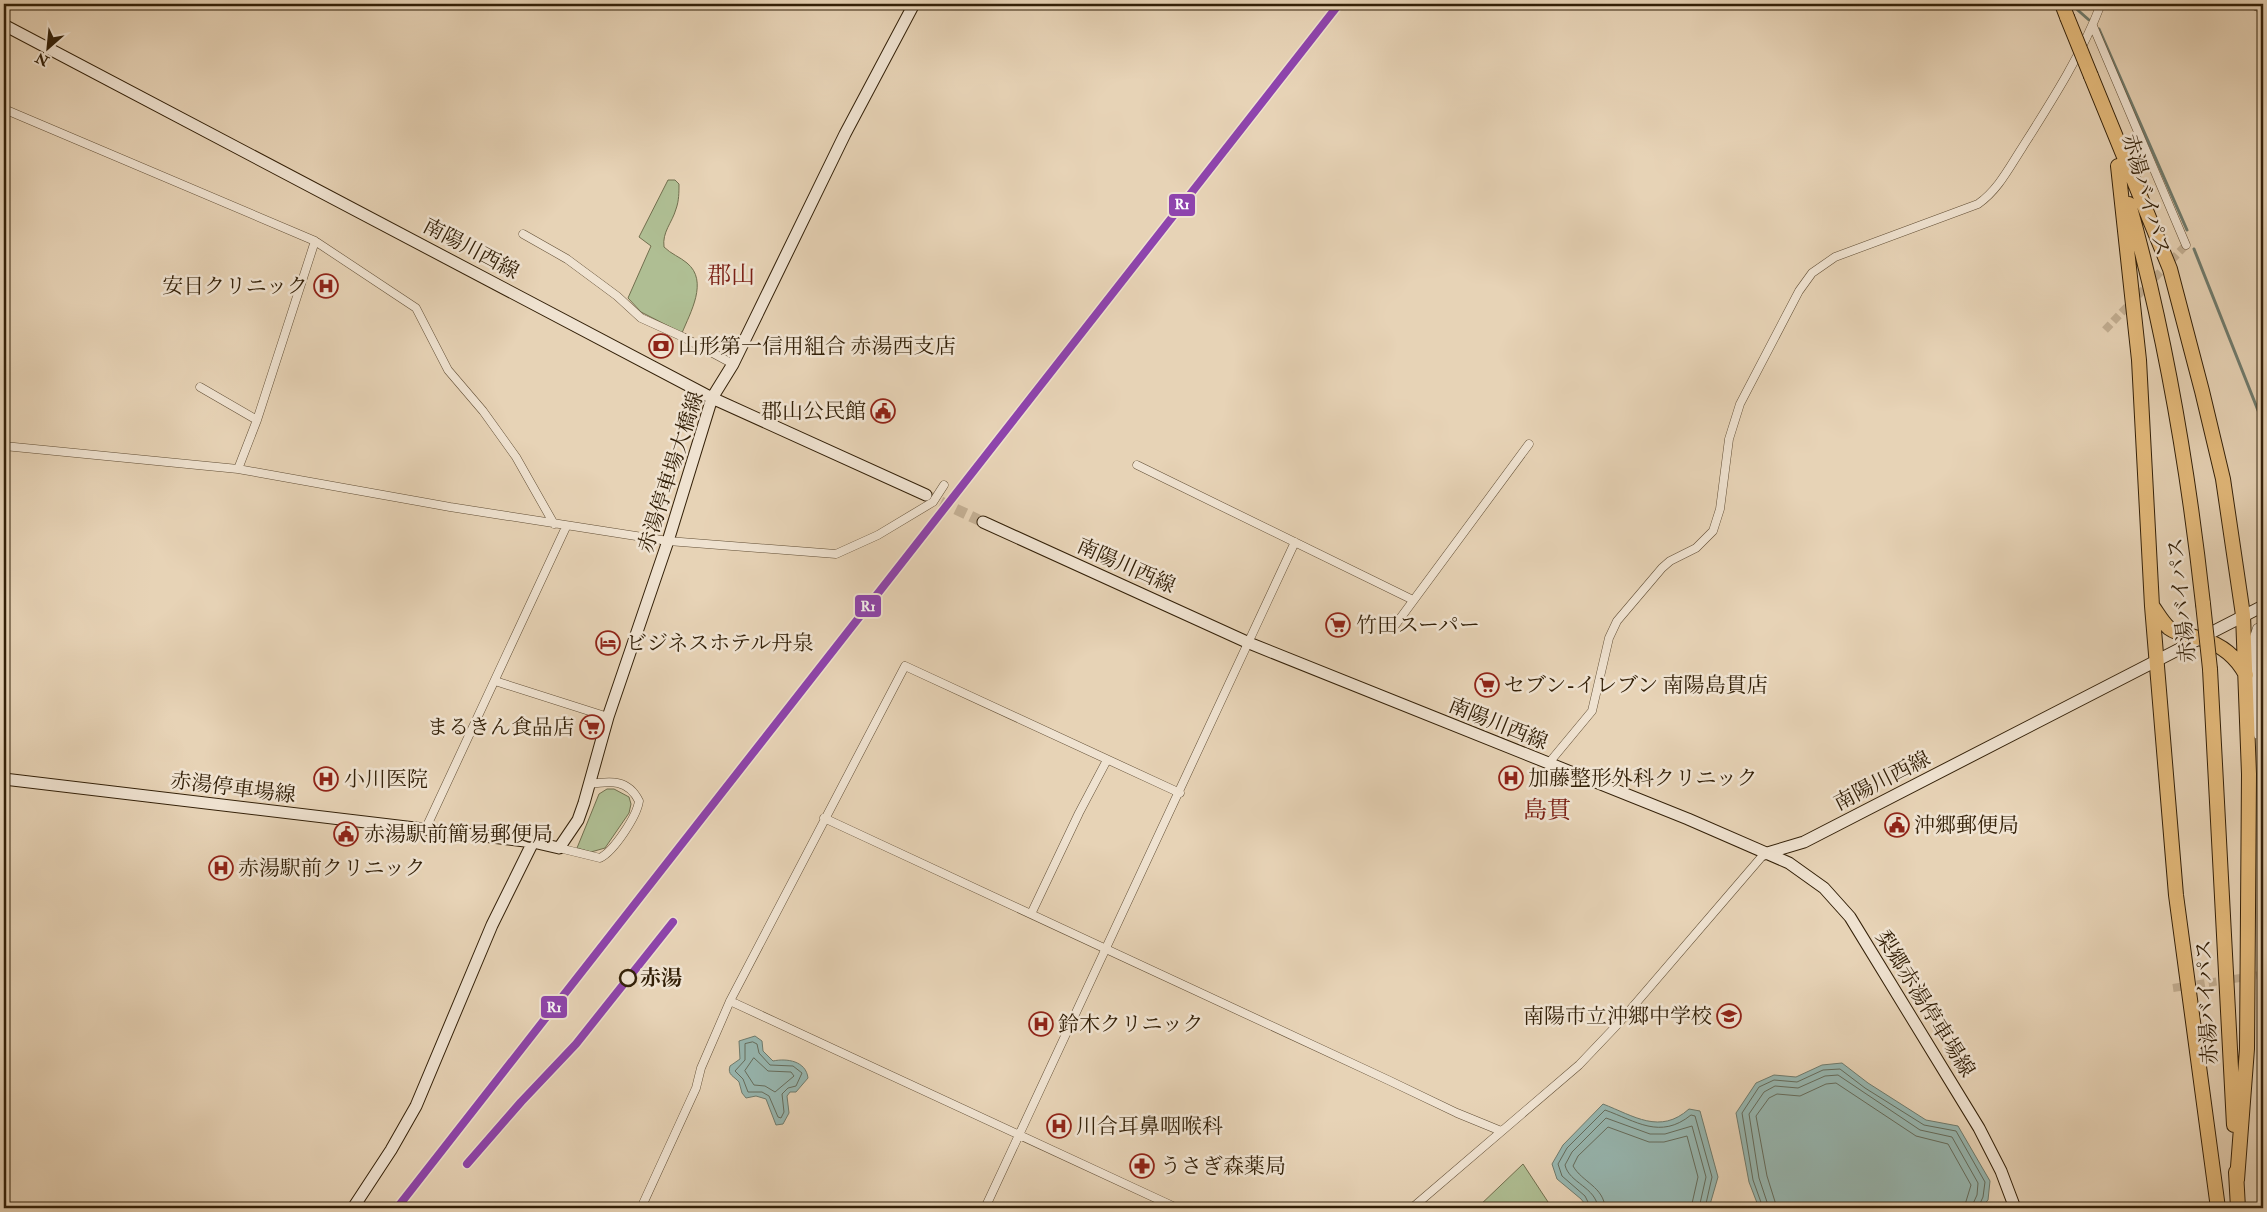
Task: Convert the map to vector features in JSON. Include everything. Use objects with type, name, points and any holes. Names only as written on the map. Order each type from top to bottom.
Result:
[{"type":"highway","name":"赤湯バイパス","points":[[2062,4],[2091,76],[2140,241],[2170,370],[2180,424],[2210,669],[2238,1208]]},
{"type":"highway","points":[[2091,76],[2170,269],[2223,479],[2244,615],[2249,774],[2247,1049],[2237,1180]]},
{"type":"highway","points":[[2118,166],[2139,360],[2152,606],[2176,895],[2218,1208]]},
{"type":"highway","points":[[2152,606],[2170,629],[2188,637],[2201,638],[2229,652],[2240,662],[2247,677]]},
{"type":"main road","name":"赤湯停車場大橋線","points":[[559,848],[578,820],[608,717],[668,541],[712,398],[733,364],[845,134],[914,4]]},
{"type":"main road","name":"南陽川西線","points":[[4,25],[712,398],[926,495]]},
{"type":"main road","name":"南陽川西線","points":[[983,522],[1249,643],[1706,826],[1764,854],[1804,842],[2263,606]]},
{"type":"main road","name":"赤湯停車場線","points":[[4,779],[532,842],[559,848]]},
{"type":"main road","points":[[353,1208],[391,1150],[416,1106],[492,925],[532,842]]},
{"type":"main road","name":"梨郷赤湯停車場線","points":[[1764,854],[1789,863],[1807,875],[1824,888],[1850,917],[1979,1128],[2001,1171],[2015,1208]]},
{"type":"street","points":[[1548,764],[1592,711],[1609,638],[1617,621],[1662,568],[1670,561],[1696,548],[1713,531],[1720,509],[1729,439],[1740,404],[1799,291],[1812,273],[1834,257],[1978,204],[1992,194],[2043,115],[2093,26],[2101,4]]},
{"type":"street","points":[[2251,4],[2263,9]]},
{"type":"street","points":[[2093,26],[2186,245]]},
{"type":"street","points":[[4,109],[315,241],[416,308],[448,370],[483,411],[510,450],[554,524]]},
{"type":"street","points":[[523,234],[567,259],[617,296],[641,318],[733,364]]},
{"type":"street","points":[[238,469],[257,420],[315,241]]},
{"type":"street","points":[[200,387],[257,420]]},
{"type":"street","points":[[1396,624],[1529,444]]},
{"type":"street","points":[[4,446],[238,469],[566,527],[668,541],[836,554],[878,535],[933,502],[944,485]]},
{"type":"street","points":[[1137,466],[1413,600]]},
{"type":"street","points":[[426,830],[566,527]]},
{"type":"street","points":[[985,1208],[1105,949],[1180,793],[1295,542]]},
{"type":"street","points":[[2258,735],[2253,640],[2257,628],[2263,625]]},
{"type":"street","points":[[641,1208],[696,1088],[701,1068],[730,1001],[905,666],[1180,793]]},
{"type":"street","points":[[495,681],[608,717]]},
{"type":"street","points":[[1031,914],[1078,813],[1107,760]]},
{"type":"street","points":[[559,848],[600,858],[609,851],[636,815],[639,801],[628,787],[614,781],[589,784]]},
{"type":"street","points":[[824,818],[1388,1080],[1456,1114],[1501,1131]]},
{"type":"street","points":[[1412,1208],[1579,1064],[1605,1037],[1764,854]]},
{"type":"street","points":[[730,1001],[1177,1208]]},
{"type":"green space","points":[[668,180],[675,180],[679,184],[679,193],[676,209],[664,237],[664,247],[687,263],[697,279],[696,297],[682,333],[641,312],[628,298],[651,246],[639,237]]},
{"type":"green space","points":[[607,789],[614,789],[629,797],[631,804],[629,813],[605,848],[591,852],[577,848],[599,794]]},
{"type":"green space","points":[[1523,1164],[1552,1208],[1477,1208]]},
{"type":"water","points":[[755,1036],[762,1041],[763,1051],[773,1061],[784,1060],[800,1064],[808,1078],[796,1092],[790,1092],[787,1096],[789,1113],[783,1124],[776,1125],[766,1099],[756,1096],[746,1098],[742,1093],[739,1082],[729,1071],[730,1066],[740,1059],[739,1041]]},
{"type":"water","points":[[1842,1063],[1868,1083],[1926,1120],[1958,1126],[1990,1181],[1988,1200],[1981,1208],[1759,1208],[1749,1182],[1736,1113],[1756,1083],[1774,1075],[1796,1077],[1822,1065]]},
{"type":"water","points":[[1603,1104],[1636,1118],[1657,1122],[1668,1121],[1678,1117],[1689,1109],[1700,1111],[1718,1177],[1709,1208],[1588,1208],[1581,1199],[1557,1179],[1552,1164],[1563,1145]]},
{"type":"waterway","points":[[2072,5],[2089,20]]},
{"type":"waterway","points":[[2099,29],[2187,230]]},
{"type":"waterway","points":[[2194,249],[2263,423]]},
{"type":"tunnel","points":[[2105,330],[2186,245]]},
{"type":"tunnel","points":[[926,495],[983,522]]},
{"type":"tunnel","points":[[2173,988],[2260,975]]},
{"type":"railway","points":[[627,981],[673,922]]},
{"type":"transit line","name":"R1","points":[[397,1208],[1339,4]]},
{"type":"transit line","name":"R1","points":[[467,1164],[521,1102],[576,1044],[673,922]]},
{"type":"place","name":"安日クリニック","points":[[326,286]]},
{"type":"place","name":"山形第一信用組合 赤湯西支店","points":[[661,346]]},
{"type":"place","name":"郡山公民館","points":[[883,411]]},
{"type":"place","name":"竹田スーパー","points":[[1338,625]]},
{"type":"place","name":"ビジネスホテル丹泉","points":[[608,643]]},
{"type":"place","name":"セブン-イレブン 南陽島貫店","points":[[1487,685]]},
{"type":"place","name":"まるきん食品店","points":[[592,727]]},
{"type":"place","name":"加藤整形外科クリニック","points":[[1511,778]]},
{"type":"place","name":"小川医院","points":[[326,779]]},
{"type":"place","name":"沖郷郵便局","points":[[1897,825]]},
{"type":"place","name":"赤湯駅前簡易郵便局","points":[[346,834]]},
{"type":"place","name":"赤湯駅前クリニック","points":[[221,868]]},
{"type":"place","name":"赤湯","points":[[628,978]]},
{"type":"place","name":"南陽市立沖郷中学校","points":[[1729,1016]]},
{"type":"place","name":"鈴木クリニック","points":[[1041,1024]]},
{"type":"place","name":"川合耳鼻咽喉科","points":[[1059,1126]]},
{"type":"place","name":"うさぎ森薬局","points":[[1142,1166]]},
{"type":"district","name":"郡山","points":[[731,275]]},
{"type":"district","name":"島貫","points":[[1547,810]]}]
